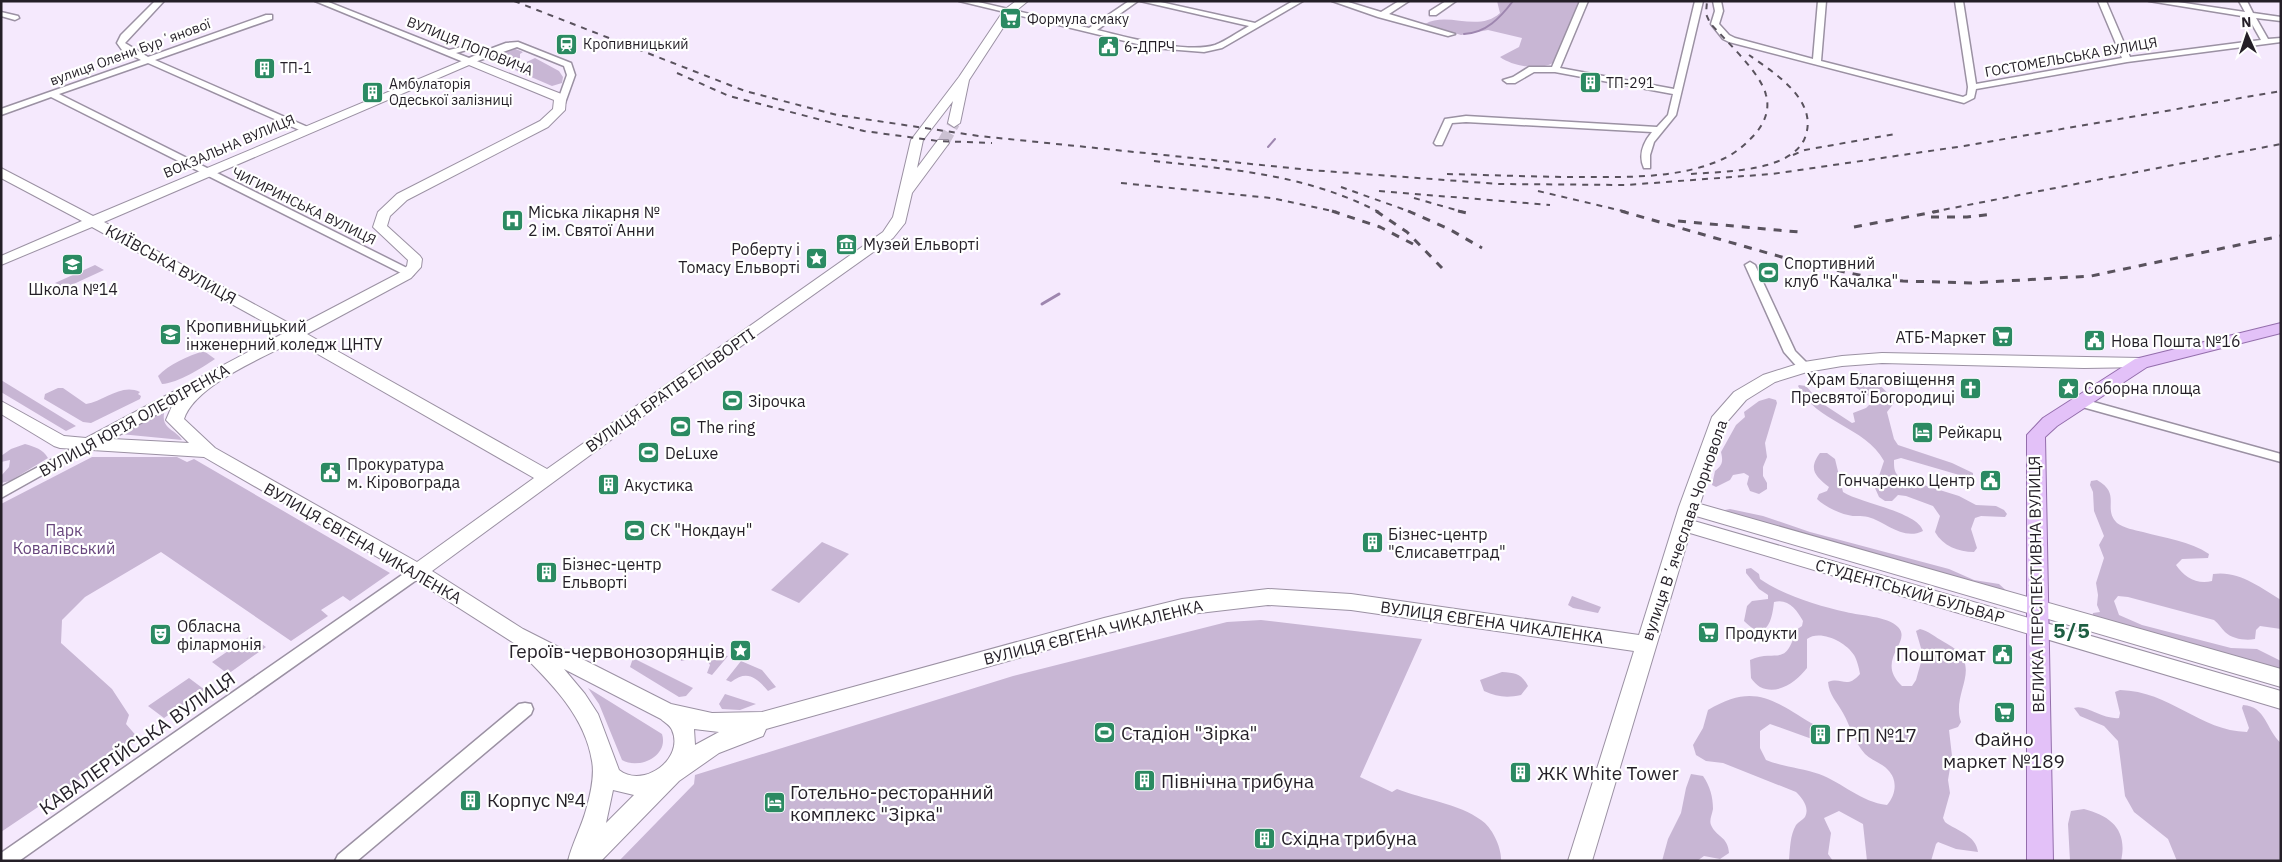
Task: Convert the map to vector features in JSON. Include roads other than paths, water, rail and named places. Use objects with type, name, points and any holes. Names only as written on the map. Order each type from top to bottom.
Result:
[{"type":"main road","points":[[1008,12],[1023,1]]},
{"type":"main road","name":"ВУЛИЦЯ БРАТІВ ЕЛЬВОРТІ","points":[[417,572],[547,477],[888,235],[898,223],[917,140],[964,79],[1008,12]]},
{"type":"main road","name":"ВУЛИЦЯ ПОПОВИЧА","points":[[469,61],[558,100]]},
{"type":"main road","name":"ВОКЗАЛЬНА ВУЛИЦЯ","points":[[1,261],[469,61]]},
{"type":"main road","name":"ВУЛИЦЯ БРАТІВ ЕЛЬВОРТІ","points":[[954,123],[964,79]]},
{"type":"main road","points":[[409,273],[414,267],[415,259],[380,227],[382,215],[402,197],[544,124],[557,114],[558,100]]},
{"type":"main road","name":"ВУЛИЦЯ БРАТІВ ЕЛЬВОРТІ","points":[[905,194],[943,143]]},
{"type":"main road","name":"КИЇВСЬКА ВУЛИЦЯ","points":[[1,172],[285,326],[294,334],[547,477]]},
{"type":"main road","name":"ВУЛИЦЯ ЮРІЯ ОЛЕФІРЕНКА","points":[[88,444],[409,273]]},
{"type":"main road","name":"ВЕЛИКА ПЕРСПЕКТИВНА ВУЛИЦЯ","points":[[2040,861],[2035,440],[2040,429],[2141,363],[2281,328]]},
{"type":"main road","name":"вулиця Вʼячеслава Чорновола","points":[[1580,861],[1636,684],[1645,644],[1685,515],[1718,421],[1734,401],[1754,387],[1804,367],[1844,360],[1898,358],[2141,363]]},
{"type":"main road","name":"ВУЛИЦЯ ЄВГЕНА ЧИКАЛЕНКА","points":[[219,373],[186,398],[176,411],[175,420],[209,452],[417,572],[516,635],[663,710],[685,719],[706,724],[736,725],[762,721],[1018,649],[1182,607],[1268,597],[1351,602],[1645,644]]},
{"type":"main road","name":"ВУЛИЦЯ ЄВГЕНА ЧИКАЛЕНКА","points":[[1,406],[60,442],[192,449],[209,452]]},
{"type":"main road","name":"СТУДЕНТСЬКИЙ БУЛЬВАР","points":[[1685,515],[2036,618],[2281,700]]},
{"type":"main road","name":"СТУДЕНТСЬКИЙ БУЛЬВАР","points":[[2036,618],[2281,678]]},
{"type":"main road","name":"ВУЛИЦЯ ЄВГЕНА ЧИКАЛЕНКА","points":[[516,635],[571,692],[590,721],[604,757],[605,769],[612,778],[624,784],[639,785],[655,782],[708,748],[814,706]]},
{"type":"main road","points":[[584,861],[680,762],[685,748],[685,736],[682,725],[674,716],[663,710]]},
{"type":"main road","points":[[580,861],[595,821],[604,775],[604,757]]},
{"type":"street","points":[[160,1],[124,38],[121,43],[125,48],[307,130]]},
{"type":"street","name":"ВУЛИЦЯ ПОПОВИЧА","points":[[318,1],[469,61]]},
{"type":"street","points":[[342,11],[343,1]]},
{"type":"street","points":[[964,1],[1154,46],[1204,50],[1219,46],[1298,1]]},
{"type":"street","points":[[1090,31],[1134,1]]},
{"type":"street","points":[[1144,1],[1254,25]]},
{"type":"street","points":[[1336,1],[1451,34]]},
{"type":"street","points":[[1381,15],[1405,1]]},
{"type":"street","points":[[1433,13],[1452,1]]},
{"type":"street","points":[[1555,70],[1584,1]]},
{"type":"street","points":[[1647,166],[1645,155],[1658,130],[1672,115],[1700,1]]},
{"type":"street","name":"ГОСТОМЕЛЬСЬКА ВУЛИЦЯ","points":[[1717,1],[1719,12],[1716,24],[1726,37],[1732,40],[1964,100],[1971,96],[1972,87],[2127,60],[2281,40]]},
{"type":"street","points":[[1817,63],[1822,1]]},
{"type":"street","points":[[1959,1],[1972,87]]},
{"type":"street","points":[[2102,1],[2127,60]]},
{"type":"street","points":[[2153,1],[2281,19]]},
{"type":"street","points":[[2243,1],[2266,42]]},
{"type":"street","points":[[1,14],[15,18]]},
{"type":"street","name":"вулиця Олени Бурʼянової","points":[[1,112],[269,17]]},
{"type":"street","points":[[469,61],[509,44],[518,44],[568,65],[571,75],[558,100]]},
{"type":"street","points":[[448,54],[470,46],[491,52]]},
{"type":"street","points":[[1507,80],[1516,80],[1532,69],[1555,70],[1677,92]]},
{"type":"street","name":"ЧИГИРИНСЬКА ВУЛИЦЯ","points":[[52,94],[409,273]]},
{"type":"street","points":[[1440,143],[1448,121],[1466,118],[1658,130]]},
{"type":"street","points":[[1750,266],[1790,352],[1804,367]]},
{"type":"street","points":[[2079,402],[2281,458]]},
{"type":"street","name":"ВУЛИЦЯ ЮРІЯ ОЛЕФІРЕНКА","points":[[1,493],[88,444]]},
{"type":"street","name":"КАВАЛЕРІЙСЬКА ВУЛИЦЯ","points":[[4,861],[417,572]]},
{"type":"street","points":[[344,861],[525,709]]},
{"type":"waterway","points":[[1464,34],[1479,31],[1492,24],[1513,1]]},
{"type":"waterway","points":[[1268,147],[1275,139]]},
{"type":"waterway","points":[[1042,304],[1059,294]]},
{"type":"tunnel","points":[[943,143],[954,123]]},
{"type":"railway","points":[[514,1],[745,91],[837,115],[979,136],[1310,170],[1499,184],[1626,185],[1772,174],[1964,146],[2281,91]]},
{"type":"railway","points":[[1447,174],[1563,177],[1653,176],[1706,166],[1732,154],[1759,129],[1766,115],[1767,100],[1763,86],[1750,67],[1710,23],[1706,14],[1707,1]]},
{"type":"railway","points":[[1691,174],[1739,170],[1767,165],[1788,156],[1804,140],[1808,126],[1806,113],[1801,101],[1783,80],[1749,55]]},
{"type":"railway","points":[[677,73],[729,96],[864,131],[938,141],[992,143]]},
{"type":"railway","points":[[1793,155],[1805,150],[1895,134]]},
{"type":"railway","points":[[1932,212],[2281,144]]},
{"type":"railway","points":[[1154,161],[1241,171],[1296,182],[1324,189],[1379,212]]},
{"type":"railway","points":[[1121,183],[1271,198],[1337,212]]},
{"type":"railway","points":[[1341,187],[1411,212]]},
{"type":"railway","points":[[1379,191],[1550,205]]},
{"type":"railway","points":[[1538,191],[1627,212]]},
{"type":"railway","points":[[1414,198],[1463,212]]},
{"type":"railway","points":[[1332,211],[1380,227],[1413,244]]},
{"type":"railway","points":[[1376,211],[1407,232],[1442,268]]},
{"type":"railway","points":[[1408,211],[1449,229],[1482,248]]},
{"type":"railway","points":[[1458,211],[1467,213]]},
{"type":"railway","points":[[1621,211],[1806,264],[1869,277],[1903,281],[1971,283],[2091,276],[2281,236]]},
{"type":"railway","points":[[1854,227],[1939,211]]},
{"type":"railway","points":[[1931,217],[1967,217],[1994,214]]},
{"type":"railway","points":[[1678,221],[1799,232]]},
{"type":"place","name":"Формула смаку","points":[[1011,19]]},
{"type":"place","name":"Кропивницький","points":[[567,44]]},
{"type":"place","name":"6-ДПРЧ","points":[[1108,47]]},
{"type":"place","name":"ТП-1","points":[[264,68]]},
{"type":"place","name":"ТП-291","points":[[1590,83]]},
{"type":"place","name":"Амбулаторія Одеської залізниці","points":[[373,92]]},
{"type":"place","name":"Міська лікарня № 2 ім. Святої Анни","points":[[512,221]]},
{"type":"place","name":"Музей Ельворті","points":[[847,244]]},
{"type":"place","name":"Роберту і Томасу Ельворті","points":[[816,258]]},
{"type":"place","name":"Школа №14","points":[[73,265]]},
{"type":"place","name":"Спортивний клуб \"Качалка\"","points":[[1768,272]]},
{"type":"place","name":"Кропивницький інженерний коледж ЦНТУ","points":[[170,335]]},
{"type":"place","name":"АТБ-Маркет","points":[[2002,337]]},
{"type":"place","name":"Нова Пошта №16","points":[[2095,341]]},
{"type":"place","name":"Храм Благовіщення Пресвятої Богородиці","points":[[1971,388]]},
{"type":"place","name":"Соборна площа","points":[[2068,388]]},
{"type":"place","name":"Зірочка","points":[[732,401]]},
{"type":"place","name":"The ring","points":[[681,427]]},
{"type":"place","name":"Рейкарц","points":[[1922,432]]},
{"type":"place","name":"DeLuxe","points":[[649,453]]},
{"type":"place","name":"Прокуратура м. Кіровограда","points":[[331,473]]},
{"type":"place","name":"Гончаренко Центр","points":[[1991,480]]},
{"type":"place","name":"Акустика","points":[[608,485]]},
{"type":"place","name":"СК \"Нокдаун\"","points":[[634,530]]},
{"type":"place","name":"Бізнес-центр \"Єлисаветград\"","points":[[1372,543]]},
{"type":"place","name":"Бізнес-центр Ельворті","points":[[546,573]]},
{"type":"place","name":"Продукти","points":[[1709,633]]},
{"type":"place","name":"Обласна філармонія","points":[[161,635]]},
{"type":"place","name":"Героїв-червонозорянців","points":[[741,651]]},
{"type":"place","name":"Поштомат","points":[[2002,654]]},
{"type":"place","name":"Файно маркет №189","points":[[2004,713]]},
{"type":"place","name":"Стадіон \"Зірка\"","points":[[1105,733]]},
{"type":"place","name":"ГРП №17","points":[[1820,735]]},
{"type":"place","name":"ЖК White Tower","points":[[1521,773]]},
{"type":"place","name":"Північна трибуна","points":[[1145,781]]},
{"type":"place","name":"Корпус №4","points":[[471,800]]},
{"type":"place","name":"Готельно-ресторанний комплекс \"Зірка\"","points":[[774,803]]},
{"type":"place","name":"Східна трибуна","points":[[1265,838]]},
{"type":"district","name":"5/5","points":[[2072,631]]},
{"type":"park label","name":"Парк Ковалівський","points":[[64,539]]}]
